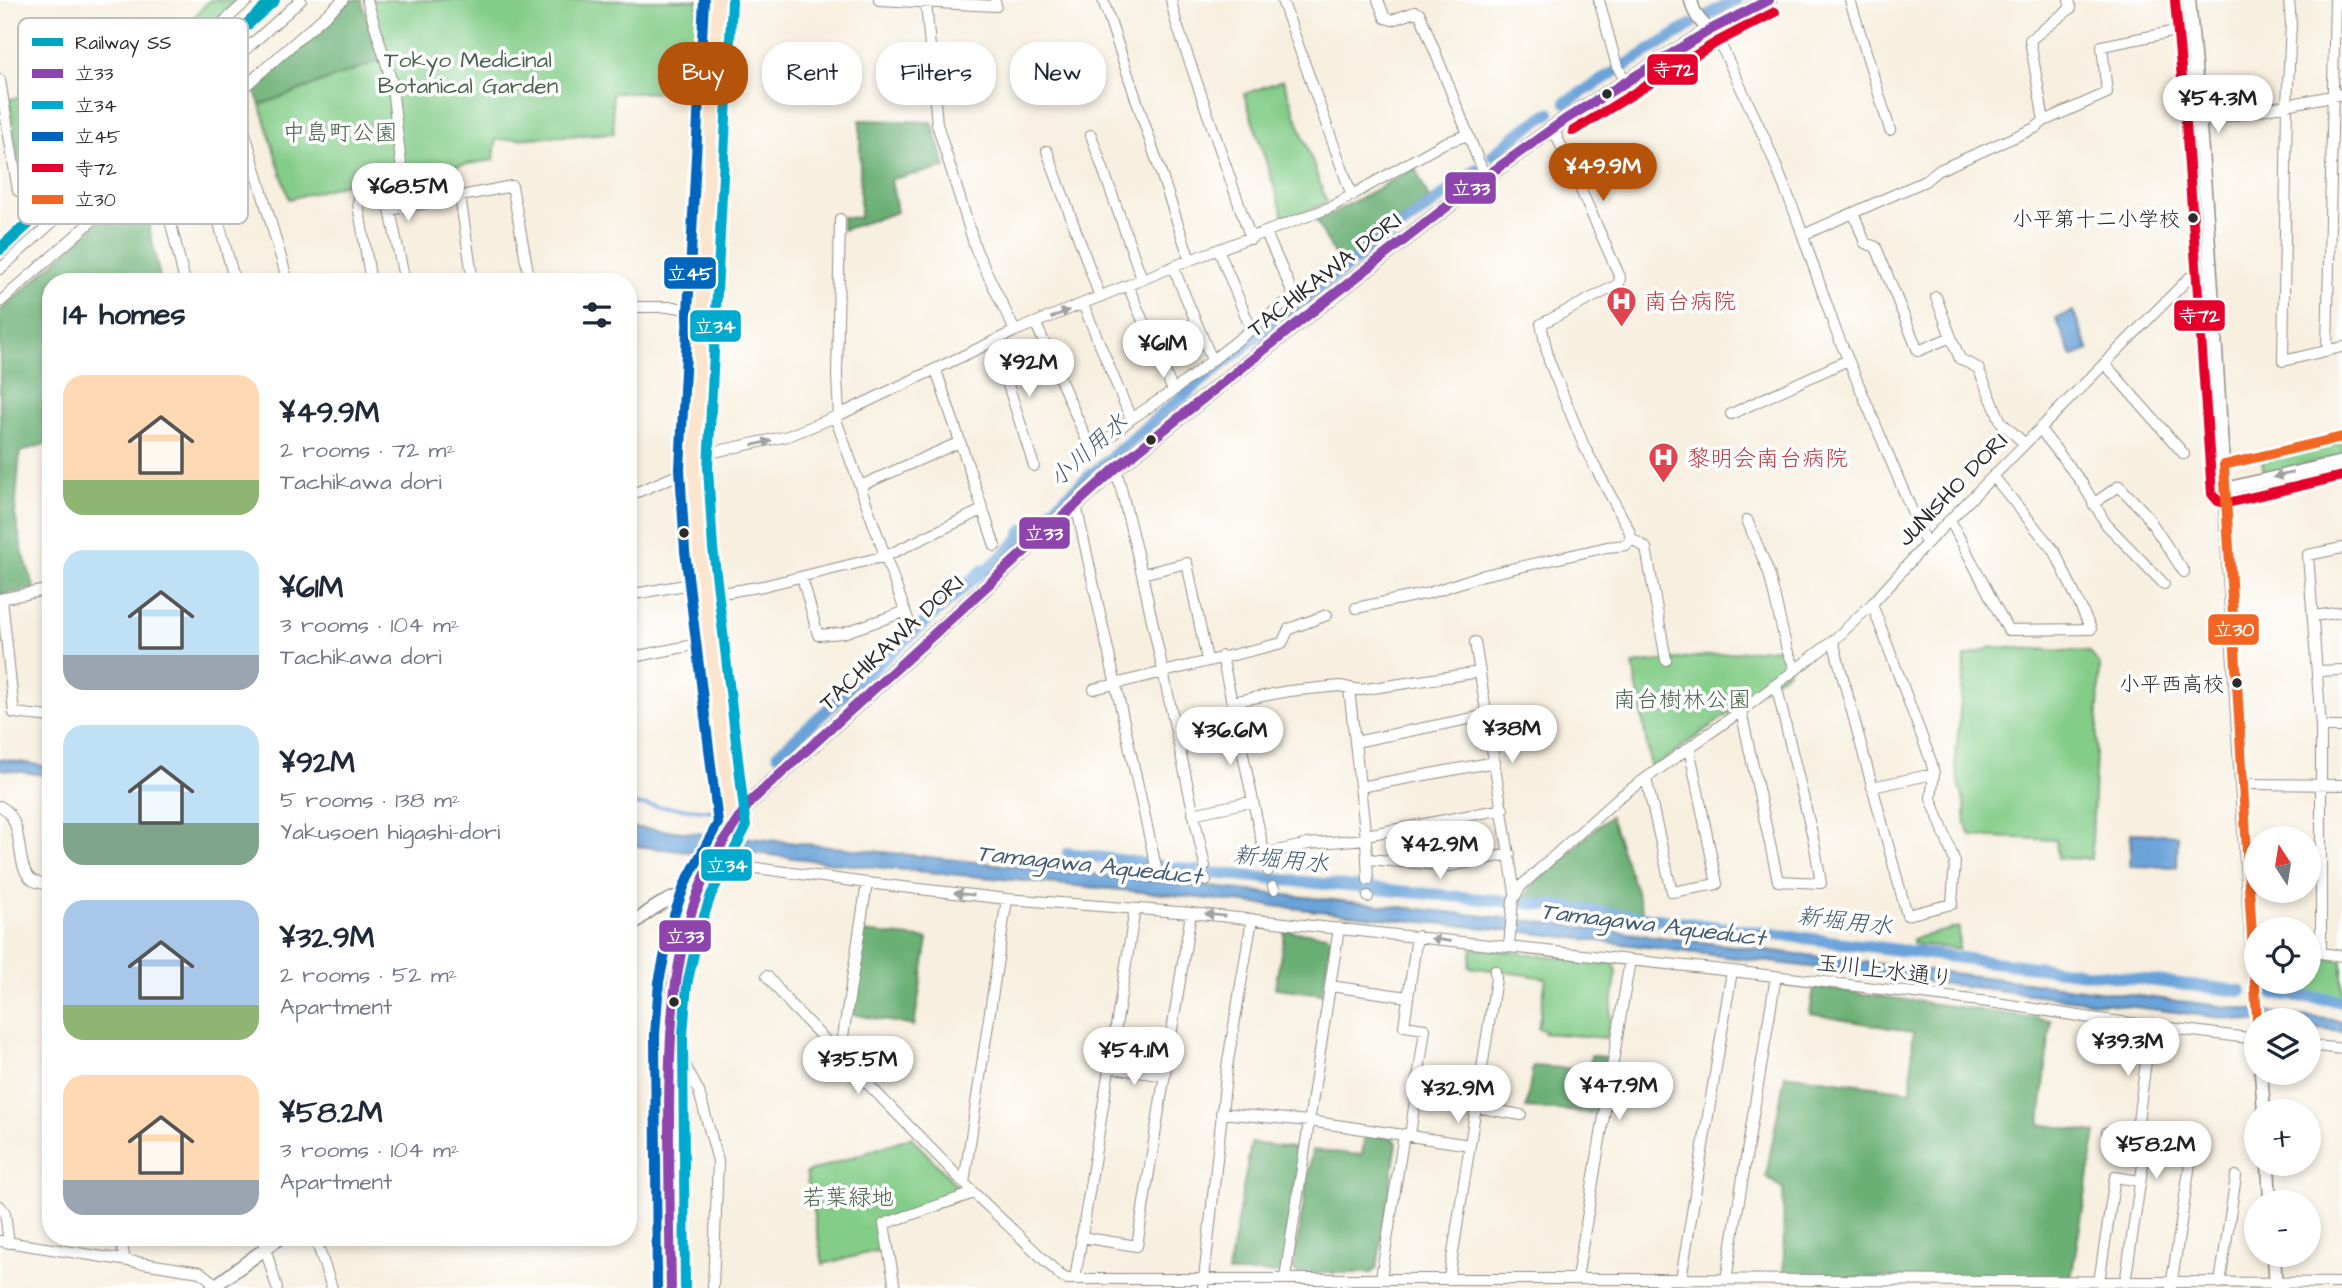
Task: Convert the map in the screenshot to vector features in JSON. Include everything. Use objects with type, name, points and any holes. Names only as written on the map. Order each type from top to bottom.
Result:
[{"type":"main road","points":[[718,0],[694,462],[703,589],[730,828]]},
{"type":"main road","name":"TACHIKAWA DORI","points":[[713,860],[730,828],[750,802],[1116,468],[1304,317],[1553,128],[1620,72],[1769,0]]},
{"type":"main road","points":[[671,1288],[669,1035],[673,983],[685,927],[698,889],[713,860]]},
{"type":"street","points":[[228,18],[248,0]]},
{"type":"street","points":[[248,48],[302,0]]},
{"type":"street","points":[[248,82],[343,0]]},
{"type":"street","points":[[366,0],[391,79],[402,172],[359,197],[370,273]]},
{"type":"street","points":[[879,0],[996,6],[995,0]]},
{"type":"street","points":[[1103,0],[1191,260]]},
{"type":"street","points":[[1171,0],[1175,22],[1251,239]]},
{"type":"street","points":[[1282,0],[1352,196]]},
{"type":"street","points":[[1378,0],[1385,18],[1392,20],[1415,12],[1420,14],[1485,177]]},
{"type":"street","points":[[1599,0],[1620,72]]},
{"type":"street","points":[[1691,0],[1699,22],[1718,40],[1765,139],[1848,360],[1926,544]]},
{"type":"street","points":[[1850,0],[1890,130]]},
{"type":"street","points":[[2043,121],[2030,40],[2071,8],[2069,0]]},
{"type":"street","points":[[2189,0],[2224,465],[2252,917]]},
{"type":"street","points":[[2289,0],[2291,24],[2283,360],[2342,347]]},
{"type":"street","points":[[2327,351],[2337,95],[2335,0]]},
{"type":"street","points":[[926,3],[937,124],[976,250],[1015,331]]},
{"type":"street","points":[[1803,235],[1925,181],[1937,171],[2107,93],[2102,47],[2191,28]]},
{"type":"street","points":[[0,80],[18,191]]},
{"type":"street","points":[[2200,122],[2337,95]]},
{"type":"street","points":[[1553,128],[1620,277],[1619,284],[1541,324],[1549,361],[1584,446],[1631,538],[1646,548],[1666,660]]},
{"type":"street","points":[[1091,135],[1142,279]]},
{"type":"street","points":[[637,491],[694,462],[788,436],[837,416],[1015,331],[1329,208],[1444,143],[1468,135]]},
{"type":"street","points":[[248,143],[285,273]]},
{"type":"street","points":[[1047,151],[1100,297]]},
{"type":"street","points":[[403,273],[390,210],[512,186],[528,273]]},
{"type":"street","points":[[460,196],[472,273]]},
{"type":"street","points":[[1854,214],[1865,243],[1876,247],[1917,351],[1951,337]]},
{"type":"street","points":[[802,577],[818,635],[843,633],[906,617],[837,416],[840,219]]},
{"type":"street","points":[[0,270],[51,224]]},
{"type":"street","points":[[0,302],[90,224]]},
{"type":"street","points":[[171,224],[183,273]]},
{"type":"street","points":[[219,224],[233,273]]},
{"type":"street","points":[[1036,324],[1092,452],[1131,419],[1173,391],[1294,296],[1266,233]]},
{"type":"street","points":[[1219,251],[1251,329]]},
{"type":"street","points":[[1173,267],[1212,360]]},
{"type":"street","name":"JUNISHO DORI","points":[[1514,901],[1586,826],[1646,778],[1833,641],[2189,278],[2210,274]]},
{"type":"street","points":[[1128,286],[1173,391]]},
{"type":"street","points":[[1936,298],[1960,359],[1978,368],[2001,422],[2025,444]]},
{"type":"street","points":[[1083,304],[1131,419]]},
{"type":"street","points":[[637,307],[675,307],[701,313]]},
{"type":"street","points":[[994,341],[1034,466]]},
{"type":"street","points":[[1731,414],[1848,360]]},
{"type":"street","points":[[2105,364],[2184,454]]},
{"type":"street","points":[[936,370],[995,546]]},
{"type":"street","points":[[2040,429],[2082,483],[2106,524],[2164,584]]},
{"type":"street","points":[[2224,465],[2342,437]]},
{"type":"street","points":[[860,486],[960,442]]},
{"type":"street","points":[[2225,489],[2342,462]]},
{"type":"street","points":[[1116,468],[1164,672],[1205,866]]},
{"type":"street","points":[[1950,520],[2008,631],[2091,629],[2055,551],[1993,475]]},
{"type":"street","points":[[2093,504],[2119,486],[2145,513],[2184,572]]},
{"type":"street","points":[[1076,505],[1158,872]]},
{"type":"street","points":[[637,594],[763,586],[802,577],[886,556],[982,510]]},
{"type":"street","points":[[1747,520],[1769,573],[1787,650],[1796,670]]},
{"type":"street","points":[[1356,608],[1429,593],[1480,576],[1626,545],[1631,538]]},
{"type":"street","points":[[2342,548],[2308,555],[2321,727],[2321,953],[2342,956]]},
{"type":"street","points":[[1142,574],[1187,564],[1207,660]]},
{"type":"street","points":[[42,591],[1,599],[14,713],[42,717]]},
{"type":"street","points":[[1833,641],[1906,915],[1952,904],[1955,862],[1931,798],[1934,774],[1872,604]]},
{"type":"street","points":[[2314,616],[2342,612]]},
{"type":"street","points":[[1094,689],[1282,643],[1289,629],[1327,615]]},
{"type":"street","points":[[637,656],[709,642]]},
{"type":"street","points":[[1475,642],[1510,854],[1514,901],[1509,947]]},
{"type":"street","points":[[1222,656],[1268,871]]},
{"type":"street","points":[[2318,671],[2342,670]]},
{"type":"street","points":[[1232,702],[1289,691],[1421,682],[1480,672]]},
{"type":"street","points":[[1741,711],[1778,881],[1821,883],[1814,842],[1776,685]]},
{"type":"street","points":[[1349,689],[1366,837],[1368,880]]},
{"type":"street","points":[[1355,741],[1488,715]]},
{"type":"street","points":[[2321,727],[2342,727]]},
{"type":"street","points":[[1646,778],[1672,892],[1717,884],[1689,748]]},
{"type":"street","points":[[1360,787],[1496,762]]},
{"type":"street","points":[[1872,787],[1934,774]]},
{"type":"street","points":[[2243,784],[2342,785]]},
{"type":"street","points":[[1193,814],[1253,801]]},
{"type":"street","points":[[0,806],[6,809],[15,822],[26,874],[42,883]]},
{"type":"street","points":[[1264,854],[1308,844],[1366,837],[1503,809]]},
{"type":"street","points":[[1368,859],[1450,866],[1510,854]]},
{"type":"street","name":"玉川上水通り","points":[[713,860],[867,883],[1007,899],[1252,919],[1776,976],[2244,1037]]},
{"type":"street","points":[[835,1050],[842,1037],[867,883]]},
{"type":"street","points":[[637,921],[668,899],[698,889]]},
{"type":"street","points":[[964,1183],[1007,899]]},
{"type":"street","points":[[1075,1279],[1135,909]]},
{"type":"street","points":[[1081,1237],[1137,1246],[1191,913]]},
{"type":"street","points":[[1204,1283],[1227,1067],[1252,919]]},
{"type":"street","points":[[1285,1278],[1339,928]]},
{"type":"street","points":[[1381,1278],[1425,1029],[1404,1026],[1417,936]]},
{"type":"street","points":[[1577,1278],[1630,960]]},
{"type":"street","points":[[1449,1278],[1496,979],[1494,971]]},
{"type":"street","points":[[1681,1279],[1732,971]]},
{"type":"street","points":[[767,976],[964,1183],[1067,1279],[1204,1283],[1285,1278],[1577,1278],[1664,1284],[1681,1279],[2099,1282],[2171,1286],[2220,1283],[2342,1283]]},
{"type":"street","points":[[1726,1280],[1776,976]]},
{"type":"street","points":[[1330,986],[1408,997]]},
{"type":"street","points":[[2136,1136],[2151,1024]]},
{"type":"street","points":[[669,1035],[699,1092],[718,1161],[713,1288]]},
{"type":"street","points":[[2321,1047],[2342,1049]]},
{"type":"street","points":[[1108,1067],[1165,1076]]},
{"type":"street","points":[[1476,1107],[1521,1115]]},
{"type":"street","points":[[1221,1113],[1310,1121],[1471,1145]]},
{"type":"street","points":[[2107,1132],[2147,1138],[2124,1283]]},
{"type":"street","points":[[2171,1286],[2190,1164]]},
{"type":"street","points":[[2220,1283],[2236,1176]]},
{"type":"street","points":[[2099,1282],[2115,1177],[2140,1181]]},
{"type":"street","points":[[895,1288],[884,1224],[974,1193]]},
{"type":"street","points":[[0,1206],[5,1213],[4,1242],[200,1272],[214,1286],[260,1246]]},
{"type":"street","points":[[122,1246],[125,1260]]},
{"type":"street","points":[[264,1246],[277,1288]]},
{"type":"street","points":[[318,1246],[332,1288]]},
{"type":"street","points":[[2275,1267],[2276,1285]]},
{"type":"green space","points":[[210,0],[239,0],[219,18],[193,18]]},
{"type":"green space","points":[[351,0],[361,0],[381,60],[260,105],[253,85]]},
{"type":"green space","name":"Tokyo Medicinal Botanical Garden","points":[[370,0],[698,0],[696,42],[658,42],[658,92],[612,93],[614,133],[496,140],[494,160],[405,174]]},
{"type":"green space","name":"中島町公園","points":[[381,60],[388,80],[397,165],[391,172],[289,199],[260,105]]},
{"type":"green space","points":[[1283,80],[1327,203],[1285,220],[1244,94]]},
{"type":"green space","points":[[18,98],[18,157],[9,99]]},
{"type":"green space","points":[[860,120],[932,122],[946,168],[891,179],[897,212],[842,230],[842,217],[860,218]]},
{"type":"green space","points":[[1415,168],[1429,199],[1340,265],[1316,220]]},
{"type":"green space","points":[[97,224],[148,224],[159,273],[43,273]]},
{"type":"green space","points":[[42,274],[42,445],[20,452],[15,514],[22,550],[35,589],[0,595],[0,311]]},
{"type":"green space","points":[[2342,442],[2342,456],[2264,474],[2262,461]]},
{"type":"green space","name":"南台樹林公園","points":[[1783,647],[1789,670],[1651,769],[1633,664]]},
{"type":"green space","points":[[1993,647],[2090,652],[2100,666],[2091,859],[2058,858],[2056,840],[1971,836],[1965,821],[1965,807],[1955,766],[1965,657]]},
{"type":"green space","points":[[1610,816],[1644,914],[1523,901],[1533,884]]},
{"type":"green space","points":[[1959,927],[1959,949],[1913,944],[1912,939]]},
{"type":"green space","points":[[1285,931],[1328,935],[1331,939],[1322,994],[1275,988]]},
{"type":"green space","points":[[863,932],[928,939],[914,1026],[852,1014]]},
{"type":"green space","points":[[1472,948],[1612,963],[1617,970],[1607,1038],[1544,1033],[1545,1030],[1538,1029],[1546,978],[1469,967]]},
{"type":"green space","points":[[2321,958],[2342,960],[2342,997],[2312,994],[2321,994]]},
{"type":"green space","points":[[1814,987],[2051,1020],[2040,1124],[2096,1133],[2071,1279],[1784,1277],[1783,1190],[1766,1176],[1785,1074],[1911,1091],[1913,1032],[1810,1014]]},
{"type":"green space","points":[[1591,1055],[1607,1057],[1598,1113],[1526,1108],[1533,1066],[1576,1069],[1578,1064],[1590,1065]]},
{"type":"green space","points":[[1365,1134],[1392,1138],[1397,1143],[1377,1268],[1371,1273],[1296,1273],[1293,1269],[1312,1150],[1362,1155]]},
{"type":"green space","name":"若葉緑地","points":[[911,1137],[958,1187],[956,1200],[876,1222],[880,1250],[823,1264],[806,1173]]},
{"type":"green space","points":[[1251,1143],[1301,1149],[1281,1269],[1277,1273],[1228,1273]]},
{"type":"water","points":[[2073,311],[2089,350],[2072,357],[2056,318]]},
{"type":"water","points":[[0,759],[42,766],[42,775],[0,769]]},
{"type":"water","points":[[637,828],[1522,920],[2244,1009],[2244,1021],[1518,931],[842,864],[715,848],[709,854],[637,846]]},
{"type":"water","points":[[2131,833],[2178,835],[2177,867],[2130,866]]},
{"type":"water","points":[[2321,1018],[2342,1021],[2342,1032],[2321,1030]]},
{"type":"waterway","name":"小川用水","points":[[1710,14],[1736,0]]},
{"type":"waterway","name":"小川用水","points":[[1566,102],[1691,25]]},
{"type":"waterway","name":"小川用水","points":[[1493,155],[1549,113]]},
{"type":"waterway","name":"小川用水","points":[[778,754],[984,569],[986,571],[1021,538],[1025,529],[1030,530],[1182,397],[1341,271],[1477,169]]},
{"type":"waterway","name":"新堀用水","points":[[637,805],[713,811]]},
{"type":"waterway","name":"新堀用水","points":[[1068,853],[1213,873],[1555,906],[2241,991]]},
{"type":"waterway","name":"新堀用水","points":[[2281,994],[2342,1001]]},
{"type":"rail line","name":"SS","points":[[248,24],[274,0]]},
{"type":"rail line","name":"SS","points":[[0,249],[28,224]]},
{"type":"transit line","name":"立45","points":[[657,1288],[655,1035],[659,982],[671,924],[685,884],[718,823],[685,551],[680,469],[704,0]]},
{"type":"transit line","name":"立33","points":[[671,1288],[670,1064],[678,971],[692,910],[703,880],[750,802],[1116,468],[1304,318],[1485,177],[1566,119],[1710,30],[1769,0]]},
{"type":"transit line","name":"立34","points":[[685,1288],[683,1035],[687,985],[699,931],[711,895],[746,827],[713,548],[708,468],[732,1]]},
{"type":"transit line","name":"寺72","points":[[2175,1],[2212,494],[2218,501],[2227,503],[2342,476]]},
{"type":"transit line","name":"寺72","points":[[1573,131],[1717,42],[1775,12]]},
{"type":"transit line","name":"立30","points":[[2256,1008],[2224,465],[2342,437]]},
{"type":"place","name":"小平第十二小学校","points":[[2193,218]]},
{"type":"place","name":"南台病院","points":[[1621,328]]},
{"type":"place","name":"黎明会南台病院","points":[[1664,485]]},
{"type":"place","name":"小平西高校","points":[[2237,683]]},
{"type":"water label","name":"Tamagawa Aqueduct","points":[[1089,864]]},
{"type":"water label","name":"Tamagawa Aqueduct","points":[[1653,924]]}]
